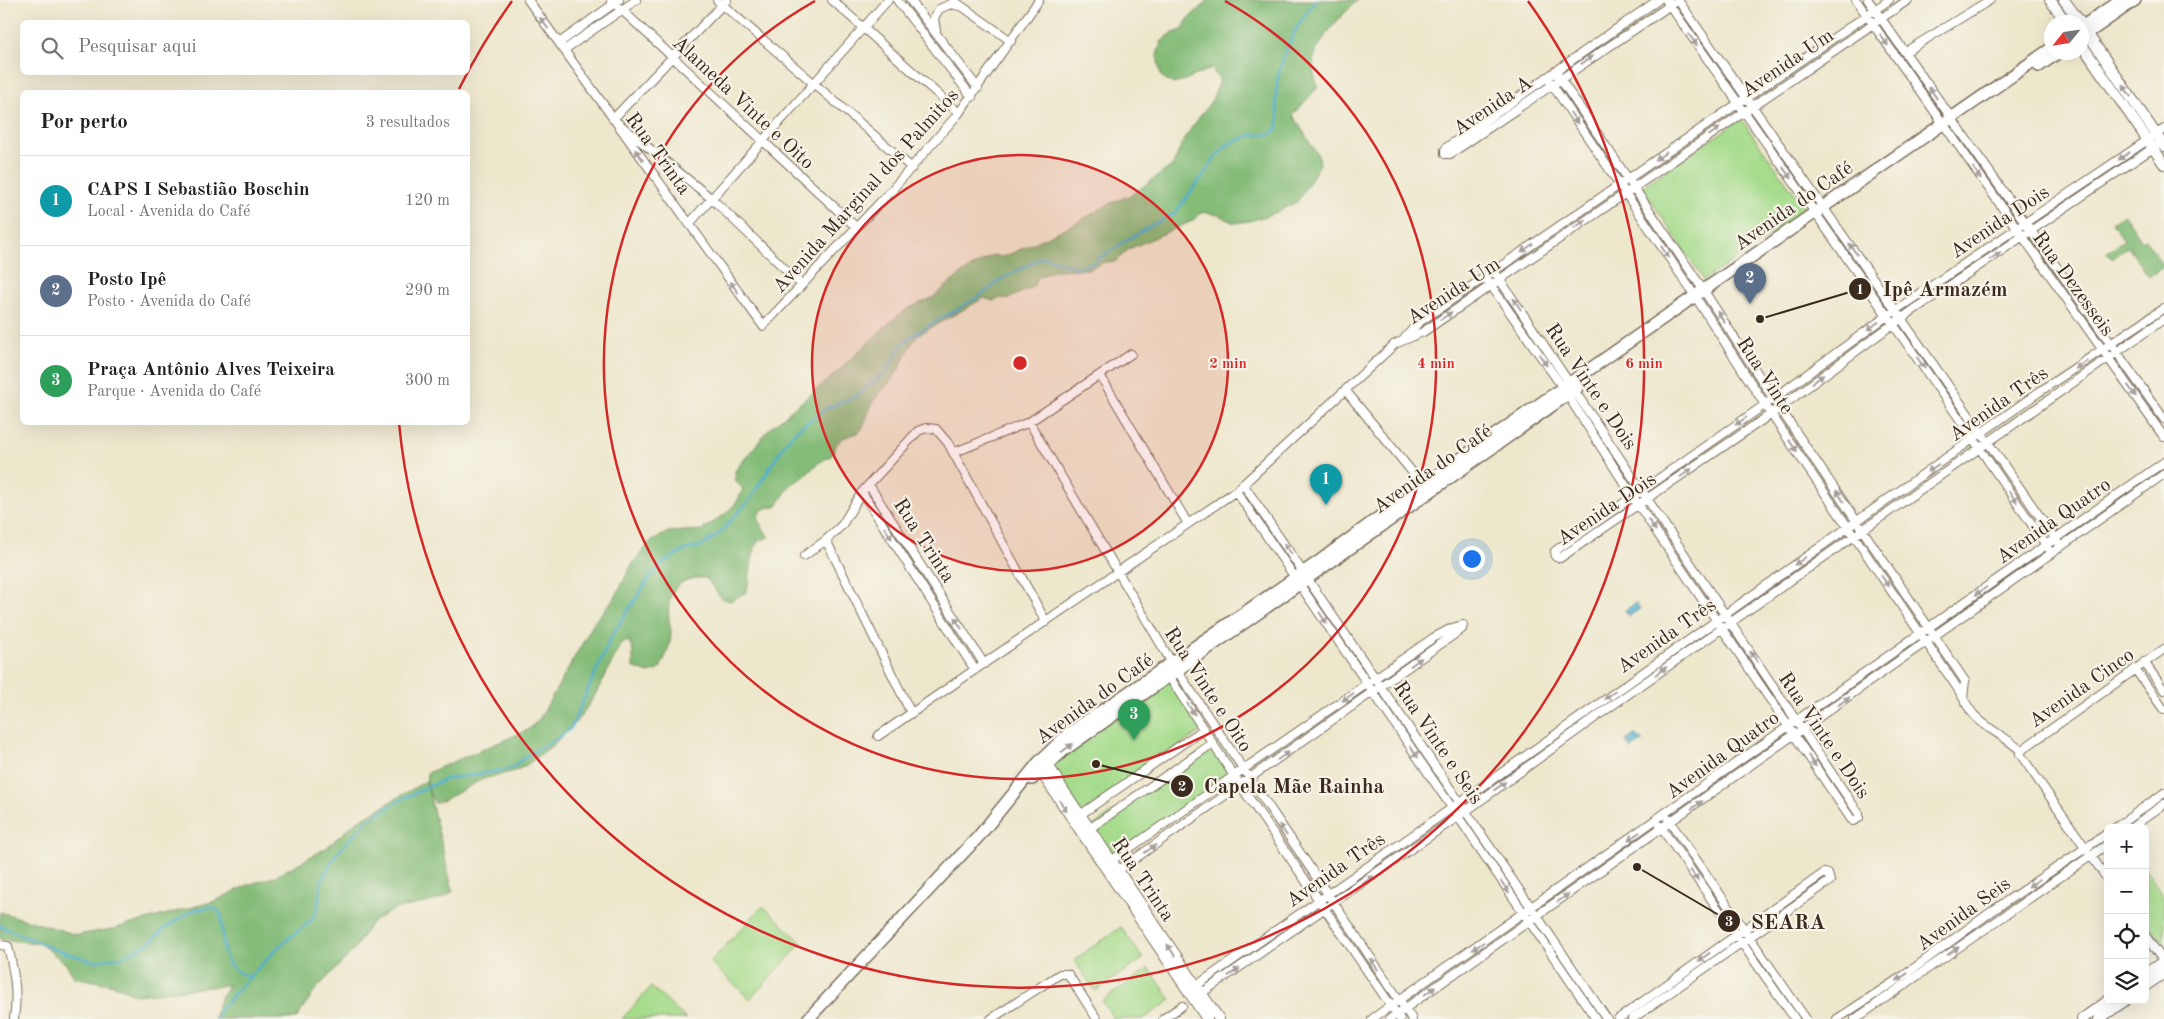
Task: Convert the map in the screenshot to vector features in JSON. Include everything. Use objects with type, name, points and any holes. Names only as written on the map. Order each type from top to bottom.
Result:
[{"type":"main road","points":[[2089,23],[2120,0]]},
{"type":"main road","points":[[2089,25],[2135,0]]},
{"type":"main road","name":"Avenida do Café","points":[[1949,124],[2044,54]]},
{"type":"main road","name":"Avenida do Café","points":[[808,1019],[929,891],[1042,765],[1171,670],[1701,296],[1949,124],[2047,60]]},
{"type":"street","name":"Rua Trinta","points":[[528,0],[762,326]]},
{"type":"street","points":[[564,50],[636,0]]},
{"type":"street","points":[[832,0],[959,113]]},
{"type":"street","points":[[689,224],[888,0]]},
{"type":"street","points":[[897,0],[972,97]]},
{"type":"street","points":[[910,0],[978,88]]},
{"type":"street","points":[[953,0],[1011,42]]},
{"type":"street","name":"Avenida Marginal dos Palmitos","points":[[762,326],[912,168],[959,113],[1039,0]]},
{"type":"street","name":"Avenida A","points":[[1658,0],[1555,71],[1549,81],[1450,154],[1445,154],[1445,150],[1448,147],[1549,81],[1560,79],[1668,3],[1678,0]]},
{"type":"street","points":[[1678,0],[1752,105],[1887,316],[2052,554]]},
{"type":"street","name":"Rua Dezesseis","points":[[1856,0],[2025,224],[2164,419]]},
{"type":"street","name":"Rua Dezesseis","points":[[1868,0],[1904,52],[2016,230],[2164,437]]},
{"type":"street","name":"Avenida Um","points":[[1404,339],[1425,319],[1485,277],[1889,0]]},
{"type":"street","name":"Avenida Um","points":[[1404,339],[1418,335],[1430,327],[1908,0]]},
{"type":"street","points":[[1904,52],[1990,0]]},
{"type":"street","points":[[2050,0],[2061,15]]},
{"type":"street","points":[[2064,0],[2074,15]]},
{"type":"street","points":[[559,43],[614,1]]},
{"type":"street","name":"Alameda Vinte e Oito","points":[[614,1],[621,10],[672,58],[856,227]]},
{"type":"street","points":[[801,284],[712,199],[613,119],[672,58],[722,1],[814,84],[912,168]]},
{"type":"street","points":[[1668,3],[1737,103],[1822,212],[1901,319],[2061,547]]},
{"type":"street","points":[[946,46],[936,31],[935,14],[946,5],[955,5],[965,9]]},
{"type":"street","points":[[2089,37],[2159,140],[2164,164]]},
{"type":"street","points":[[2089,54],[2159,140]]},
{"type":"street","name":"Rua Vinte","points":[[1555,71],[1628,178],[1771,414],[1958,689],[1970,710],[1980,721],[2010,741],[2020,753]]},
{"type":"street","name":"Rua Vinte","points":[[1549,81],[1619,185],[1701,296],[1773,399],[1965,681],[1963,698]]},
{"type":"street","name":"Avenida Dois","points":[[2159,140],[2022,238],[1893,324],[1771,414],[1639,506],[1560,558],[1554,554],[1555,551],[1773,399],[1887,316],[2025,224],[2159,140]]},
{"type":"street","name":"Rua Vinte e Dois","points":[[1485,277],[1569,389],[1642,491],[1858,814],[1858,818],[1853,821],[1851,819],[1633,497],[1569,389],[1494,271]]},
{"type":"street","name":"Avenida Três","points":[[1195,992],[1327,894],[1452,808],[1982,433],[2164,308]]},
{"type":"street","points":[[1425,319],[1430,327]]},
{"type":"street","name":"Avenida Três","points":[[1195,992],[1326,909],[1458,817],[1608,708],[2164,320]]},
{"type":"street","points":[[878,736],[1236,491],[1346,391],[1372,363],[1404,339]]},
{"type":"street","points":[[953,453],[1029,422],[1131,354]]},
{"type":"street","points":[[1100,375],[1188,524]]},
{"type":"street","points":[[1346,391],[1426,489]]},
{"type":"street","name":"Rua Vinte e Oito","points":[[1029,422],[1118,573],[1204,729],[1391,1006],[1396,1017]]},
{"type":"street","points":[[804,556],[826,540],[844,522],[862,492],[888,466],[915,434],[922,429],[929,428],[938,431],[953,453],[1046,622]]},
{"type":"street","name":"Avenida Quatro","points":[[1372,1019],[1665,815],[2164,462]]},
{"type":"street","name":"Avenida Quatro","points":[[1396,1017],[2164,474]]},
{"type":"street","name":"Rua Vinte e Seis","points":[[1243,484],[1367,684],[1596,1019]]},
{"type":"street","name":"Rua Trinta","points":[[869,485],[984,664]]},
{"type":"street","name":"Rua Vinte e Seis","points":[[1236,491],[1303,578],[1375,678],[1606,1019]]},
{"type":"street","name":"Rua Trinta","points":[[862,492],[975,670]]},
{"type":"street","points":[[826,540],[911,714]]},
{"type":"street","points":[[1107,864],[1442,632],[1463,625],[1462,629],[1373,693],[1114,874]]},
{"type":"street","name":"Avenida Cinco","points":[[2020,753],[2164,648]]},
{"type":"street","points":[[2144,662],[2164,690]]},
{"type":"street","points":[[2135,669],[2164,710]]},
{"type":"street","name":"Rua Vinte e Oito","points":[[1171,670],[1243,770],[1412,1019]]},
{"type":"street","points":[[1080,815],[1204,729]]},
{"type":"street","points":[[1090,829],[1213,742]]},
{"type":"street","points":[[2020,753],[2104,874]]},
{"type":"street","name":"Rua Trinta","points":[[1042,765],[1090,829],[1107,864]]},
{"type":"street","name":"Rua Trinta","points":[[1042,765],[1195,992],[1218,1019]]},
{"type":"street","points":[[2121,824],[2164,793]]},
{"type":"street","points":[[2136,824],[2164,804]]},
{"type":"street","points":[[1665,815],[1744,930],[1746,942],[1795,1019]]},
{"type":"street","points":[[1656,821],[1736,935],[1746,942],[1806,1019]]},
{"type":"street","name":"Avenida Seis","points":[[1855,1019],[2088,852],[2104,837]]},
{"type":"street","name":"Avenida Seis","points":[[1837,1019],[1906,974],[1995,909],[2088,852],[2104,846]]},
{"type":"street","points":[[1618,1019],[1824,873],[1830,877],[1830,881],[1746,942],[1632,1019]]},
{"type":"street","points":[[2149,943],[2162,969]]},
{"type":"street","points":[[0,945],[8,946],[13,970],[17,998],[14,1019]]},
{"type":"street","points":[[2149,973],[2162,969]]},
{"type":"street","points":[[2149,982],[2162,969]]},
{"type":"street","points":[[992,1019],[1064,973],[1068,974],[1097,1019]]},
{"type":"street","name":"Rua Trinta","points":[[1195,992],[1207,1019]]},
{"type":"street","points":[[2082,1019],[2104,1004]]},
{"type":"street","points":[[2099,1019],[2120,1004]]},
{"type":"street","points":[[1163,1019],[1182,1006]]},
{"type":"green space","points":[[1208,0],[1358,0],[1344,13],[1324,37],[1315,55],[1313,67],[1318,87],[1293,115],[1319,157],[1320,164],[1298,201],[1275,213],[1250,221],[1234,223],[1219,215],[1202,212],[1192,221],[1129,249],[1115,262],[1104,262],[1090,269],[1054,270],[1037,278],[1033,287],[1008,299],[1000,298],[993,301],[984,298],[916,336],[895,376],[874,400],[862,429],[858,433],[843,438],[836,445],[832,455],[817,464],[804,477],[791,484],[776,507],[765,508],[761,511],[758,516],[762,528],[769,537],[758,541],[755,547],[746,592],[731,601],[721,598],[706,578],[696,578],[681,583],[672,594],[669,602],[671,637],[659,670],[648,673],[633,667],[633,651],[629,641],[621,644],[588,706],[567,732],[554,744],[522,768],[479,781],[435,803],[428,789],[427,773],[528,730],[540,718],[595,621],[616,596],[631,566],[649,543],[668,532],[702,530],[724,515],[737,502],[743,489],[736,482],[735,471],[769,429],[835,374],[891,321],[909,308],[932,298],[961,274],[993,255],[1002,257],[1013,253],[1076,223],[1111,203],[1133,194],[1173,165],[1185,137],[1212,100],[1220,80],[1212,69],[1173,84],[1161,76],[1157,55],[1161,42],[1171,34],[1182,30],[1188,19]]},
{"type":"green space","points":[[1741,119],[1807,211],[1704,280],[1642,187]]},
{"type":"green space","points":[[2124,214],[2142,241],[2145,239],[2164,266],[2149,277],[2128,247],[2112,259],[2107,252],[2124,240],[2112,222]]},
{"type":"green space","points":[[1169,677],[1204,729],[1080,815],[1047,765]]},
{"type":"green space","points":[[1213,743],[1234,776],[1111,861],[1089,829]]},
{"type":"green space","points":[[426,781],[453,891],[445,897],[430,902],[395,909],[371,923],[353,951],[316,989],[296,1019],[214,1019],[220,999],[229,985],[137,995],[114,985],[74,977],[66,964],[41,944],[0,939],[0,912],[77,935],[113,929],[215,901],[248,885],[276,876],[326,848],[356,822]]},
{"type":"green space","points":[[2149,875],[2164,896],[2164,946],[2149,925]]},
{"type":"green space","points":[[763,906],[802,943],[750,999],[710,962]]},
{"type":"green space","points":[[1121,927],[1143,959],[1095,991],[1074,960]]},
{"type":"green space","points":[[1149,968],[1171,1000],[1143,1019],[1114,1019],[1102,1001]]},
{"type":"green space","points":[[651,987],[686,1019],[622,1019]]},
{"type":"water","points":[[1636,603],[1640,609],[1629,616],[1625,610]]},
{"type":"water","points":[[1636,734],[1643,741],[1631,749],[1626,741]]},
{"type":"waterway","points":[[215,1019],[221,1008],[278,947],[311,921],[318,907],[321,881],[336,854],[369,819],[404,798],[446,779],[510,769],[571,728],[612,635],[650,577],[664,562],[683,551],[703,545],[720,533],[751,498],[789,438],[799,428],[827,408],[854,397],[865,389],[887,371],[901,346],[910,337],[983,294],[1000,280],[1043,257],[1078,268],[1094,262],[1128,239],[1175,213],[1213,160],[1228,144],[1252,135],[1270,134],[1276,130],[1278,126],[1277,83],[1283,58],[1294,33],[1316,0]]},
{"type":"waterway","points":[[0,926],[54,949],[93,961],[122,957],[149,943],[165,928],[193,910],[213,907],[221,914],[224,953],[227,961],[240,973],[251,977]]},
{"type":"place","name":"Posto Ipê","points":[[1750,304]]},
{"type":"place","name":"Ipê Armazém","points":[[1760,319]]},
{"type":"place","name":"CAPS I Sebastião Boschin","points":[[1326,505]]},
{"type":"place","name":"Praça Antônio Alves Teixeira","points":[[1134,740]]},
{"type":"place","name":"Capela Mãe Rainha","points":[[1096,764]]},
{"type":"place","name":"SEARA","points":[[1637,867]]}]
